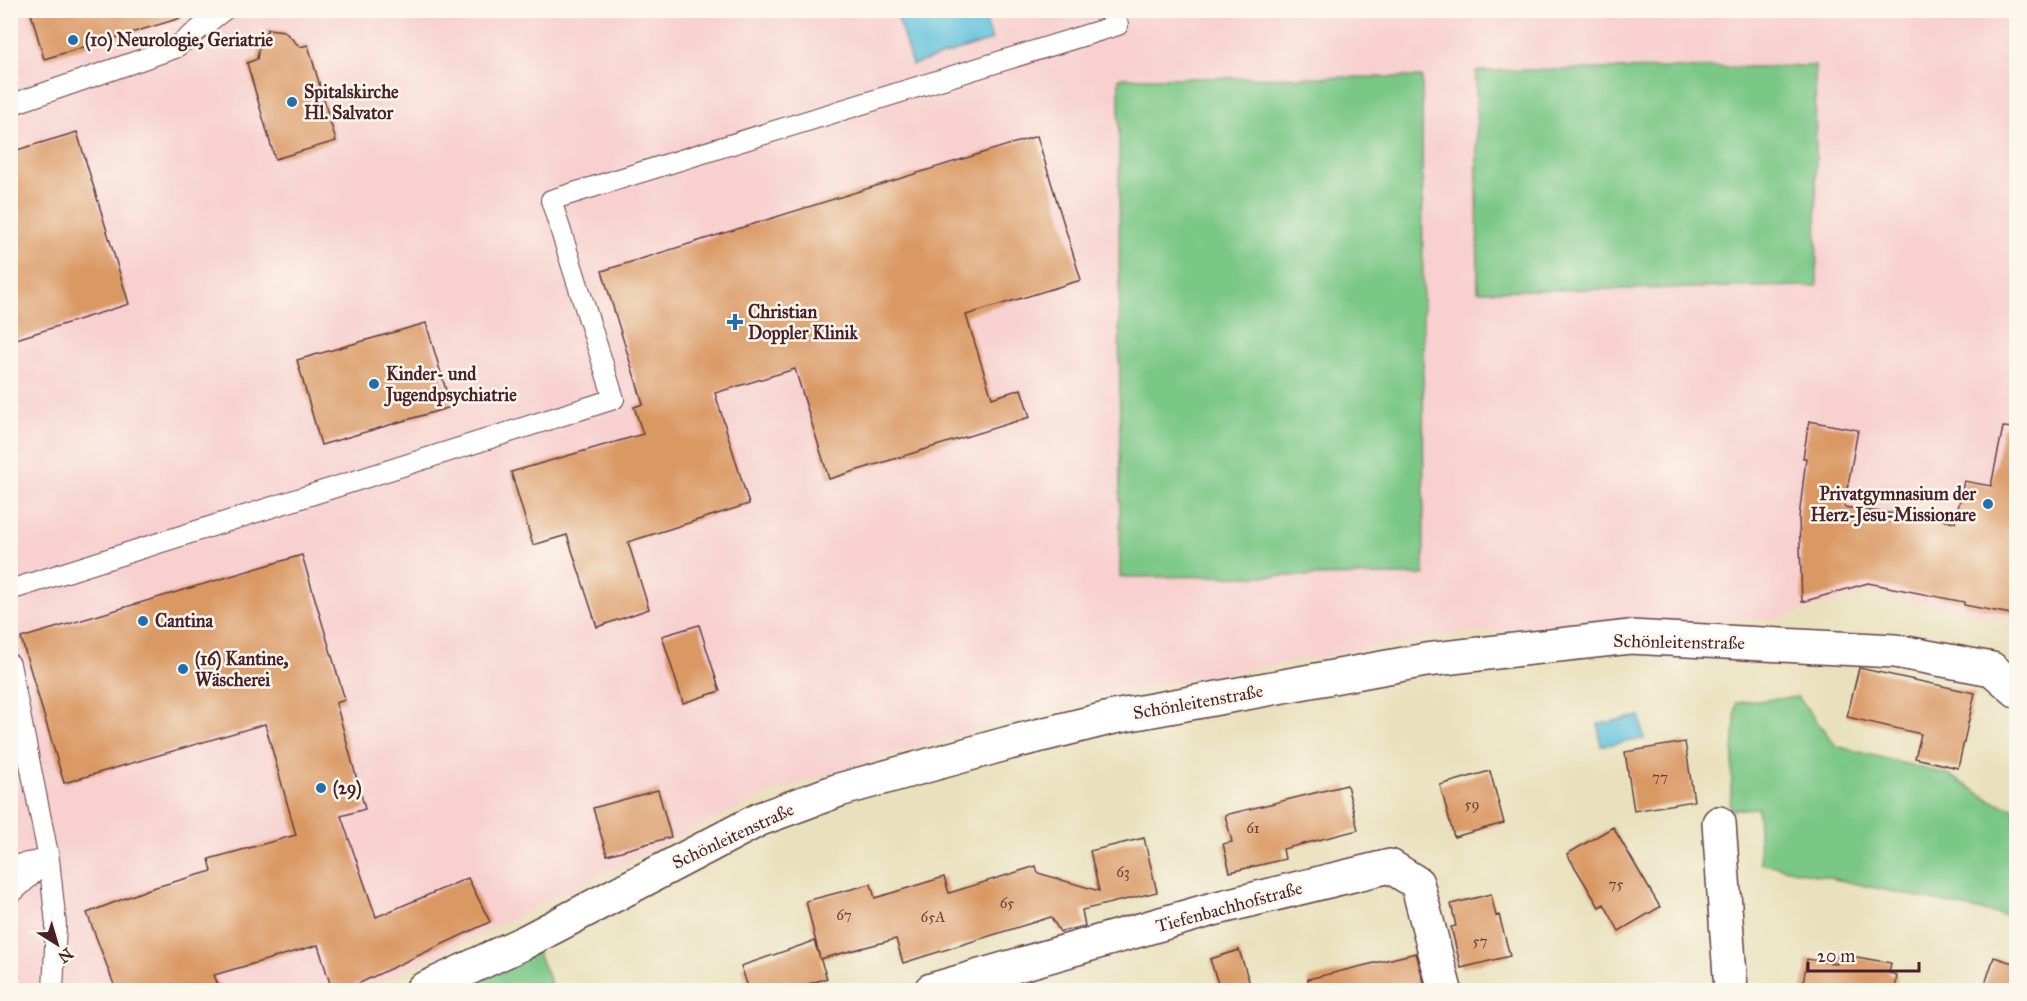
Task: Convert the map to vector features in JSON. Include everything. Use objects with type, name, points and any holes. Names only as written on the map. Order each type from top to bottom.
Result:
[{"type":"street","name":"Schönleitenstraße","points":[[422,990],[525,942],[760,819],[839,790],[1113,717],[1426,660],[1630,637],[1895,651],[1992,669],[2016,690]]},
{"type":"street","points":[[1719,823],[1731,990]]},
{"type":"street","name":"Tiefenbachhofstraße","points":[[931,990],[1213,909],[1390,866],[1417,884],[1445,990]]},
{"type":"lane","points":[[10,105],[175,48],[224,10]]},
{"type":"lane","points":[[10,590],[614,399],[550,200],[1118,25]]},
{"type":"lane","points":[[10,664],[49,859],[56,925],[53,990]]},
{"type":"lane","points":[[10,866],[49,859]]},
{"type":"lane","points":[[10,895],[49,859]]},
{"type":"shaded area","name":"Christian Doppler Klinik","points":[[10,11],[2016,11],[2016,620],[1976,615],[1872,592],[1775,619],[1458,633],[1109,694],[995,724],[766,794],[366,990],[11,990]]},
{"type":"green space","points":[[1815,66],[1817,286],[1478,291],[1476,71]]},
{"type":"green space","points":[[1422,77],[1424,575],[1120,577],[1119,78]]},
{"type":"green space","points":[[1798,697],[1836,746],[1949,775],[1992,801],[2016,809],[2016,918],[1760,863],[1758,808],[1730,810],[1736,703]]},
{"type":"green space","points":[[536,949],[554,990],[450,990]]},
{"type":"water","points":[[896,11],[983,11],[992,40],[912,65]]},
{"type":"water","points":[[1640,716],[1644,739],[1601,746],[1598,724]]},
{"type":"building","name":"(10) Neurologie, Geriatrie","points":[[30,10],[180,10],[181,18],[44,59]]},
{"type":"building","name":"Spitalskirche Hl. Salvator","points":[[268,29],[284,31],[300,47],[308,45],[336,141],[275,159],[247,63],[257,59],[260,41]]},
{"type":"building","points":[[77,132],[129,304],[10,341],[10,152]]},
{"type":"building","points":[[1037,136],[1081,280],[966,315],[992,398],[1021,389],[1030,417],[829,479],[795,369],[715,393],[749,504],[628,542],[649,609],[597,627],[567,535],[533,545],[511,472],[643,434],[634,407],[643,404],[602,271]]},
{"type":"building","name":"Kinder- und Jugendpsychiatrie","points":[[426,323],[451,407],[321,445],[297,360]]},
{"type":"building","points":[[1809,421],[1858,430],[1844,507],[1917,517],[1917,514],[1955,522],[1964,481],[1991,486],[2003,427],[2016,428],[2016,615],[1868,583],[1802,602],[1799,518],[1806,458],[1803,458]]},
{"type":"building","points":[[302,555],[345,700],[336,703],[365,809],[341,816],[376,917],[468,878],[490,922],[345,990],[332,990],[318,945],[214,975],[220,990],[116,990],[87,913],[149,889],[212,871],[209,859],[296,835],[265,724],[64,783],[21,638]]},
{"type":"building","points":[[699,625],[720,691],[683,703],[662,636]]},
{"type":"building","points":[[1859,668],[1975,693],[1958,768],[1915,758],[1921,734],[1847,717]]},
{"type":"building","points":[[1685,742],[1694,801],[1634,811],[1625,752]]},
{"type":"building","points":[[1490,771],[1504,823],[1454,837],[1440,785]]},
{"type":"building","points":[[1347,785],[1358,830],[1283,849],[1285,859],[1230,872],[1223,844],[1232,842],[1225,815]]},
{"type":"building","points":[[658,790],[671,837],[607,855],[593,808]]},
{"type":"building","points":[[1613,827],[1660,907],[1619,931],[1604,904],[1599,907],[1567,854]]},
{"type":"building","points":[[1144,838],[1157,892],[1082,910],[1085,926],[1060,932],[1051,917],[903,963],[896,939],[820,959],[806,901],[871,884],[875,898],[944,877],[949,893],[1036,866],[1038,873],[1099,891],[1090,851]]},
{"type":"building","points":[[1491,894],[1510,956],[1461,968],[1451,927],[1456,926],[1451,904]]},
{"type":"building","points":[[814,941],[827,978],[790,990],[749,990],[741,966]]},
{"type":"building","points":[[1239,950],[1252,990],[1220,990],[1210,959]]},
{"type":"building","points":[[1416,953],[1426,990],[1309,990],[1308,979]]},
{"type":"building","points":[[1840,954],[1891,963],[1889,973],[1897,975],[1895,990],[1802,990],[1807,959],[1837,964]]},
{"type":"building","points":[[1994,957],[2016,964],[2016,990],[1983,990]]},
{"type":"place","name":"(10) Neurologie, Geriatrie","points":[[73,40]]},
{"type":"place","name":"Spitalskirche Hl. Salvator","points":[[292,102]]},
{"type":"place","name":"Christian Doppler Klinik","points":[[735,322]]},
{"type":"place","name":"Kinder- und Jugendpsychiatrie","points":[[374,384]]},
{"type":"place","name":"Privatgymnasium der Herz-Jesu-Missionare","points":[[1988,504]]},
{"type":"place","name":"Cantina","points":[[143,621]]},
{"type":"place","name":"(16) Kantine, Wäscherei","points":[[183,669]]},
{"type":"place","name":"(29)","points":[[321,788]]}]
